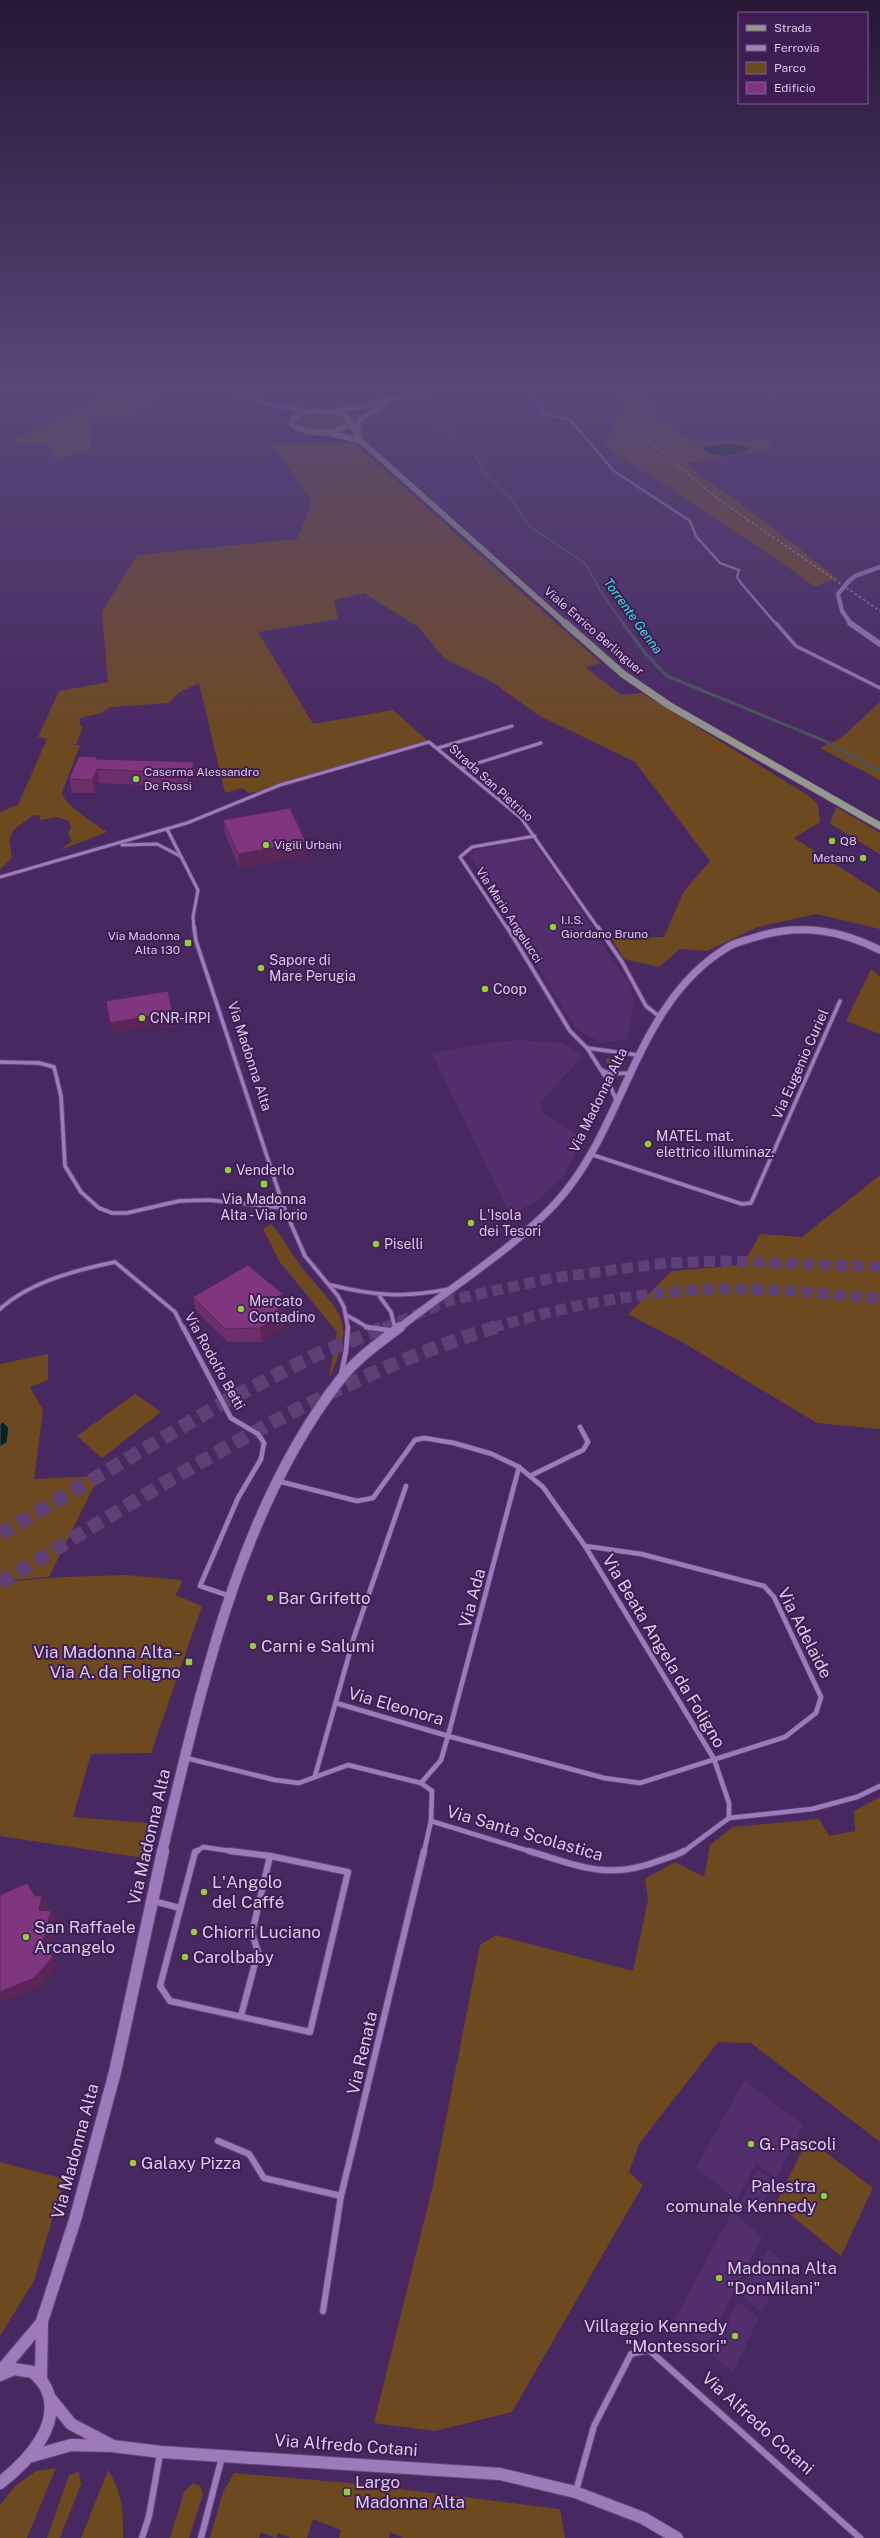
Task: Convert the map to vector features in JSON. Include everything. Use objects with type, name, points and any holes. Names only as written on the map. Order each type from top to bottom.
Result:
[{"type":"main road","name":"Viale Enrico Berlinguer","points":[[439,509],[623,674],[670,706],[880,826]]},
{"type":"street","points":[[672,509],[690,521],[696,536],[720,563],[739,570],[737,576],[741,583],[770,614],[796,646],[843,671],[880,688]]},
{"type":"street","points":[[880,567],[855,576],[838,594],[839,608],[847,620],[880,644]]},
{"type":"street","points":[[438,748],[512,726]]},
{"type":"street","name":"Strada San Pietrino","points":[[167,829],[280,786],[429,742],[521,818],[622,962],[646,1006],[660,1017]]},
{"type":"street","points":[[462,768],[541,743]]},
{"type":"street","points":[[0,877],[167,829]]},
{"type":"street","name":"Via Madonna Alta","points":[[167,829],[198,890],[193,917],[196,941],[284,1208],[302,1251],[318,1274],[331,1285],[348,1316],[360,1326],[374,1330],[394,1331]]},
{"type":"street","name":"Via Mario Angelucci","points":[[535,836],[472,847],[460,857],[509,931],[570,1031],[587,1048],[601,1070],[617,1102]]},
{"type":"street","points":[[109,846],[157,844],[173,851],[181,858]]},
{"type":"street","name":"Via Madonna Alta","points":[[0,2484],[17,2472],[32,2456],[48,2424],[50,2398],[41,2378],[42,2321],[75,2220],[115,2072],[195,1717],[231,1597],[255,1530],[298,1442],[340,1380],[394,1331],[548,1212],[568,1189],[590,1154],[617,1102],[638,1055],[660,1017],[686,981],[704,962],[720,951],[742,940],[796,928],[818,928],[840,933],[880,950]]},
{"type":"street","name":"Via Eugenio Curiel","points":[[590,1154],[742,1204],[751,1203],[840,1001]]},
{"type":"street","points":[[587,1048],[638,1055]]},
{"type":"street","points":[[0,1062],[39,1063],[54,1067],[58,1078],[61,1100],[65,1166],[76,1184],[93,1203],[105,1212],[124,1214],[181,1201],[215,1200],[284,1208]]},
{"type":"street","points":[[601,1070],[610,1074],[630,1073]]},
{"type":"street","name":"Via Rodolfo Betti","points":[[0,1309],[5,1303],[26,1291],[98,1265],[115,1262],[175,1312],[231,1418],[258,1434],[264,1443],[261,1459],[238,1498],[200,1586],[231,1597]]},
{"type":"street","name":"Via Madonna Alta","points":[[331,1285],[380,1297],[402,1298],[451,1288]]},
{"type":"street","points":[[380,1297],[391,1309],[395,1320],[394,1331]]},
{"type":"street","name":"Via Madonna Alta","points":[[340,1380],[348,1342],[348,1316]]},
{"type":"street","points":[[530,1476],[583,1450],[588,1442],[580,1427]]},
{"type":"street","name":"Via Beata Angela da Foligno","points":[[278,1481],[357,1501],[373,1498],[415,1440],[424,1438],[454,1443],[492,1454],[518,1467],[544,1487],[586,1546],[714,1759],[640,1783],[604,1778],[448,1736]]},
{"type":"street","name":"Via Ada","points":[[448,1736],[508,1514],[518,1467]]},
{"type":"street","name":"Via Eleonora","points":[[315,1776],[354,1637],[406,1486]]},
{"type":"street","name":"Via Adelaide","points":[[586,1546],[641,1554],[749,1581],[764,1586],[774,1596],[821,1697],[816,1713],[784,1737],[714,1759]]},
{"type":"street","name":"Via Eleonora","points":[[336,1703],[448,1736]]},
{"type":"street","points":[[186,1758],[275,1780],[299,1782],[348,1765],[421,1783],[441,1760],[448,1736]]},
{"type":"street","points":[[714,1759],[729,1803],[729,1818]]},
{"type":"street","name":"Via Renata","points":[[323,2312],[341,2196],[370,2083],[431,1821],[432,1791],[421,1783]]},
{"type":"street","name":"Via Santa Scolastica","points":[[431,1821],[583,1867],[610,1872],[639,1869],[682,1852],[729,1818],[812,1809],[857,1797],[880,1786]]},
{"type":"street","points":[[203,1847],[270,1856],[348,1872],[310,2032],[170,2001],[160,1986],[195,1852],[203,1847]]},
{"type":"street","points":[[241,2016],[258,1952],[252,1933],[270,1856]]},
{"type":"street","points":[[153,1901],[180,1908]]},
{"type":"street","points":[[218,2141],[249,2154],[264,2178],[341,2196]]},
{"type":"street","name":"Via Madonna Alta","points":[[0,2374],[20,2351],[42,2321]]},
{"type":"street","name":"Via Alfredo Cotani","points":[[575,2492],[594,2426],[631,2354],[649,2350],[860,2538]]},
{"type":"street","name":"Via Madonna Alta","points":[[0,2374],[14,2369],[24,2369],[33,2372],[41,2378]]},
{"type":"street","name":"Via Alfredo Cotani","points":[[50,2398],[71,2424],[112,2446]]},
{"type":"street","name":"Via Alfredo Cotani","points":[[32,2456],[70,2445],[112,2446],[161,2452],[500,2474],[575,2492],[644,2518],[678,2538]]},
{"type":"street","points":[[142,2538],[149,2516],[161,2452]]},
{"type":"street","points":[[201,2538],[223,2455]]},
{"type":"shaded area","name":"I.I.S. Giordano Bruno","points":[[527,840],[533,843],[552,868],[631,987],[634,1001],[628,1039],[602,1043],[576,1029],[470,856],[474,850]]},
{"type":"shaded area","points":[[520,1040],[564,1043],[583,1056],[539,1103],[543,1113],[583,1138],[562,1178],[535,1202],[510,1215],[432,1053],[495,1042]]},
{"type":"shaded area","points":[[3,1422],[9,1428],[7,1442],[0,1447],[0,1424]]},
{"type":"shaded area","name":"G. Pascoli","points":[[744,2080],[803,2125],[776,2179],[756,2163],[737,2200],[696,2168]]},
{"type":"shaded area","points":[[757,2169],[774,2181],[758,2213],[742,2201]]},
{"type":"shaded area","name":"Madonna Alta \"DonMilani\"","points":[[732,2212],[762,2237],[706,2346],[675,2319]]},
{"type":"shaded area","points":[[768,2249],[786,2264],[762,2312],[743,2297]]},
{"type":"shaded area","name":"Villaggio Kennedy \"Montessori\"","points":[[738,2301],[759,2318],[733,2372],[712,2355]]},
{"type":"green space","points":[[309,509],[429,509],[601,663],[585,667],[621,695],[642,693],[809,796],[818,804],[820,822],[794,838],[880,893],[880,929],[816,914],[758,927],[707,951],[680,949],[659,967],[624,959],[611,938],[664,937],[684,891],[710,861],[635,762],[538,715],[494,683],[445,659],[418,627],[364,593],[334,600],[338,619],[258,632],[313,724],[393,710],[429,742],[272,789],[249,793],[242,788],[225,793],[199,683],[178,693],[169,703],[110,707],[101,713],[80,718],[80,726],[83,727],[76,745],[80,745],[62,793],[68,803],[107,832],[60,850],[72,841],[68,833],[71,827],[69,821],[56,817],[40,820],[40,816],[34,815],[13,830],[9,840],[12,858],[0,869],[0,812],[18,805],[47,739],[38,737],[59,691],[108,682],[102,612],[137,555],[297,539]]},
{"type":"green space","points":[[701,509],[749,509],[837,578],[815,587],[778,560]]},
{"type":"green space","points":[[880,702],[880,780],[820,748],[841,738]]},
{"type":"green space","points":[[836,807],[880,833],[880,854],[832,825],[830,822]]},
{"type":"green space","points":[[871,969],[880,977],[880,1034],[846,1021]]},
{"type":"green space","points":[[621,1056],[625,1063],[621,1067],[617,1068],[608,1066],[606,1059]]},
{"type":"green space","points":[[880,1175],[880,1429],[817,1423],[687,1345],[628,1314],[672,1271],[743,1265],[760,1234],[802,1237]]},
{"type":"green space","points":[[271,1224],[303,1269],[327,1297],[341,1318],[343,1329],[342,1342],[329,1379],[337,1332],[279,1261],[263,1229]]},
{"type":"green space","points":[[48,1354],[48,1380],[30,1387],[43,1410],[34,1479],[99,1476],[49,1577],[0,1581],[0,1364]]},
{"type":"green space","points":[[135,1394],[161,1412],[102,1458],[77,1436]]},
{"type":"green space","points":[[125,1575],[182,1580],[180,1588],[175,1595],[202,1606],[151,1753],[91,1754],[73,1817],[148,1823],[143,1858],[0,1836],[0,1582],[65,1577]]},
{"type":"green space","points":[[880,1797],[880,2142],[751,2043],[718,2042],[639,2144],[629,2172],[643,2185],[512,2412],[435,2431],[374,2423],[433,2185],[480,1945],[496,1935],[633,1971],[648,1900],[645,1879],[675,1862],[704,1877],[710,1845],[733,1827],[819,1819],[829,1836],[855,1831],[854,1811]]},
{"type":"green space","name":"Palestra comunale Kennedy","points":[[808,2139],[873,2188],[841,2256],[776,2203]]},
{"type":"green space","points":[[0,2162],[64,2179],[34,2281],[0,2336]]},
{"type":"green space","points":[[56,2468],[27,2538],[0,2538],[0,2505],[15,2486],[36,2471]]},
{"type":"green space","points":[[108,2470],[117,2487],[121,2502],[123,2538],[81,2538]]},
{"type":"green space","points":[[79,2472],[81,2484],[60,2538],[47,2538],[69,2475]]},
{"type":"green space","points":[[234,2473],[360,2484],[560,2509],[565,2538],[404,2538],[390,2532],[389,2538],[339,2538],[341,2530],[313,2519],[307,2538],[290,2538],[278,2533],[276,2538],[261,2532],[259,2538],[210,2538],[223,2492]]},
{"type":"green space","points":[[193,2483],[200,2486],[203,2494],[189,2538],[170,2538],[184,2492]]},
{"type":"building","points":[[79,756],[97,757],[96,759],[194,762],[189,778],[168,777],[169,773],[97,769],[92,780],[69,779]]},
{"type":"building","points":[[290,808],[306,842],[238,854],[223,820]]},
{"type":"building","points":[[168,991],[173,1015],[161,1017],[160,1014],[110,1023],[106,1001]]},
{"type":"building","name":"Mercato Contadino","points":[[248,1265],[283,1294],[273,1300],[282,1314],[260,1328],[225,1329],[193,1297]]},
{"type":"building","name":"San Raffaele Arcangelo","points":[[27,1883],[35,1896],[42,1896],[39,1910],[51,1911],[42,1945],[53,1957],[34,1978],[0,1992],[0,1895]]},
{"type":"waterway","name":"Torrente Genna","points":[[518,509],[529,526],[585,563],[603,595],[624,624]]},
{"type":"waterway","name":"Torrente Genna","points":[[623,623],[645,653],[667,676],[825,741],[880,771]]},
{"type":"tunnel","points":[[383,1328],[451,1300],[553,1278],[666,1263],[729,1261],[880,1267]]},
{"type":"tunnel","points":[[492,1328],[548,1312],[577,1306],[635,1296],[693,1290],[762,1289],[880,1299]]},
{"type":"tunnel","points":[[0,1534],[231,1398],[318,1354],[385,1327]]},
{"type":"tunnel","points":[[0,1583],[180,1474],[302,1407],[365,1377],[430,1350],[496,1327]]},
{"type":"railway","points":[[733,509],[880,611]]},
{"type":"place","name":"Caserma Alessandro De Rossi","points":[[136,779]]},
{"type":"place","name":"Q8","points":[[832,841]]},
{"type":"place","name":"Vigili Urbani","points":[[266,845]]},
{"type":"place","name":"Metano","points":[[863,858]]},
{"type":"place","name":"I.I.S. Giordano Bruno","points":[[553,927]]},
{"type":"place","name":"Via Madonna Alta 130","points":[[188,943]]},
{"type":"place","name":"Sapore di Mare Perugia","points":[[261,968]]},
{"type":"place","name":"Coop","points":[[485,989]]},
{"type":"place","name":"CNR-IRPI","points":[[142,1018]]},
{"type":"place","name":"MATEL mat. elettrico illuminaz.","points":[[648,1144]]},
{"type":"place","name":"Venderlo","points":[[228,1170]]},
{"type":"place","name":"Via Madonna Alta - Via Iorio","points":[[264,1184]]},
{"type":"place","name":"L'Isola dei Tesori","points":[[471,1223]]},
{"type":"place","name":"Piselli","points":[[376,1244]]},
{"type":"place","name":"Mercato Contadino","points":[[241,1309]]},
{"type":"place","name":"Bar Grifetto","points":[[270,1598]]},
{"type":"place","name":"Carni e Salumi","points":[[253,1646]]},
{"type":"place","name":"Via Madonna Alta - Via A. da Foligno","points":[[189,1662]]},
{"type":"place","name":"L'Angolo del Caffé","points":[[204,1892]]},
{"type":"place","name":"Chiorri Luciano","points":[[194,1932]]},
{"type":"place","name":"San Raffaele Arcangelo","points":[[26,1937]]},
{"type":"place","name":"Carolbaby","points":[[185,1957]]},
{"type":"place","name":"G. Pascoli","points":[[751,2144]]},
{"type":"place","name":"Galaxy Pizza","points":[[133,2163]]},
{"type":"place","name":"Palestra comunale Kennedy","points":[[824,2196]]},
{"type":"place","name":"Madonna Alta \"DonMilani\"","points":[[719,2278]]},
{"type":"place","name":"Villaggio Kennedy \"Montessori\"","points":[[735,2336]]},
{"type":"place","name":"Largo Madonna Alta","points":[[347,2492]]}]
